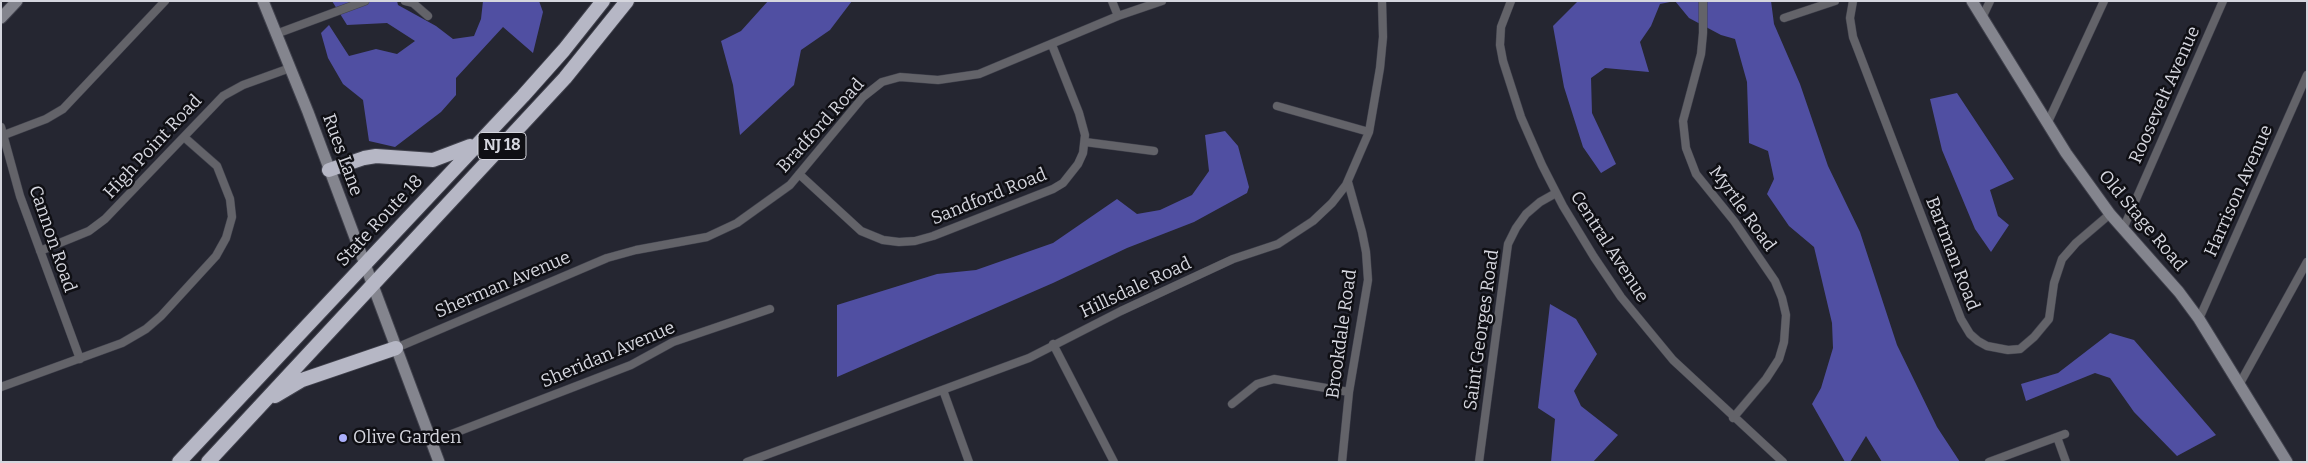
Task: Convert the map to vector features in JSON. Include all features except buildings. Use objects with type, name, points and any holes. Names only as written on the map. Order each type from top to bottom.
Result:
[{"type":"highway","name":"State Route 18","points":[[179,462],[564,50],[604,1]]},
{"type":"highway","name":"NJ 18","points":[[208,462],[566,78],[627,1]]},
{"type":"highway","points":[[329,170],[364,158],[376,156],[433,160],[472,145],[498,120]]},
{"type":"highway","points":[[258,407],[302,380],[396,348]]},
{"type":"street","points":[[3,12],[16,1]]},
{"type":"street","points":[[3,131],[46,119],[63,109],[165,1]]},
{"type":"street","name":"Rues Lane","points":[[263,1],[439,462]]},
{"type":"street","points":[[276,34],[365,1]]},
{"type":"street","points":[[406,1],[413,3],[428,16]]},
{"type":"street","points":[[1112,1],[1118,16]]},
{"type":"street","name":"Bradford Road","points":[[624,254],[707,236],[736,224],[770,202],[790,185],[862,97],[882,82],[900,78],[938,80],[965,78],[1052,45],[1118,16],[1162,1]]},
{"type":"street","name":"Hillsdale Road","points":[[747,462],[766,458],[1029,358],[1053,344],[1232,259],[1278,244],[1314,221],[1332,203],[1348,182],[1369,132],[1380,68],[1383,37],[1382,1]]},
{"type":"street","name":"Central Avenue","points":[[1511,1],[1502,27],[1500,44],[1503,62],[1521,117],[1556,193],[1594,257],[1626,304],[1673,360],[1783,462]]},
{"type":"street","name":"Myrtle Road","points":[[1703,1],[1701,54],[1683,120],[1686,148],[1696,174],[1734,221],[1775,281],[1786,315],[1786,333],[1779,359],[1766,379],[1734,418]]},
{"type":"street","points":[[1784,18],[1835,1]]},
{"type":"street","name":"Bartman Road","points":[[1853,1],[1850,18],[1853,37],[1961,319],[1970,334],[1997,349],[2008,350],[2020,349],[2034,337],[2049,319],[2054,283],[2062,259],[2076,243],[2110,214]]},
{"type":"street","name":"Old Stage Road","points":[[1972,1],[2046,124],[2110,214],[2179,292],[2199,319],[2287,462]]},
{"type":"street","points":[[1982,18],[1990,1]]},
{"type":"street","points":[[2046,124],[2104,1]]},
{"type":"street","name":"Roosevelt Avenue","points":[[2123,228],[2223,1]]},
{"type":"street","name":"Sandford Road","points":[[799,174],[861,231],[883,240],[907,242],[932,236],[1053,189],[1072,174],[1081,159],[1085,142],[1083,123],[1052,45]]},
{"type":"street","name":"High Point Road","points":[[40,250],[89,231],[105,219],[223,96],[243,85],[290,68]]},
{"type":"street","name":"Harrison Avenue","points":[[2199,319],[2307,75]]},
{"type":"street","points":[[1277,106],[1369,132]]},
{"type":"street","name":"Cannon Road","points":[[3,131],[20,196],[80,359]]},
{"type":"street","points":[[1,387],[122,343],[146,329],[161,316],[216,256],[226,238],[232,217],[230,199],[217,166],[184,137]]},
{"type":"street","points":[[1085,142],[1154,151]]},
{"type":"street","name":"Brookdale Road","points":[[1342,462],[1349,392],[1368,280],[1362,232],[1348,182]]},
{"type":"street","name":"Saint Georges Road","points":[[1479,462],[1508,244],[1526,214],[1540,202],[1556,193]]},
{"type":"street","name":"Sherman Avenue","points":[[396,348],[580,268],[624,254]]},
{"type":"street","points":[[2239,385],[2307,262]]},
{"type":"street","name":"Sheridan Avenue","points":[[432,442],[631,365],[673,342],[770,309]]},
{"type":"street","points":[[1053,344],[1114,462]]},
{"type":"street","points":[[1232,404],[1257,384],[1274,380],[1349,392]]},
{"type":"street","points":[[943,390],[969,462]]},
{"type":"street","points":[[1988,462],[2061,435],[2066,462]]},
{"type":"shaded area","points":[[332,1],[397,1],[398,5],[436,26],[453,39],[474,36],[481,19],[483,1],[539,1],[543,12],[533,53],[503,27],[456,78],[456,95],[441,112],[395,147],[369,141],[363,100],[343,84],[328,58],[321,33],[329,25],[349,56],[376,49],[397,54],[415,41],[387,23],[347,25]]},
{"type":"shaded area","points":[[768,1],[852,1],[830,30],[801,50],[794,85],[740,135],[733,85],[721,41],[741,31]]},
{"type":"shaded area","points":[[1578,1],[1675,1],[1660,4],[1651,26],[1640,42],[1649,72],[1605,68],[1591,78],[1592,113],[1616,164],[1601,173],[1583,147],[1564,87],[1553,26]]},
{"type":"shaded area","points":[[1675,1],[1771,1],[1774,24],[1800,84],[1828,166],[1860,232],[1897,345],[1937,427],[1960,462],[1882,462],[1866,436],[1850,462],[1845,462],[1812,404],[1821,388],[1833,348],[1832,323],[1814,247],[1789,226],[1767,194],[1774,179],[1768,151],[1749,143],[1747,82],[1735,39],[1721,35],[1689,18]]},
{"type":"shaded area","points":[[1957,93],[2014,179],[1990,190],[1998,216],[2009,225],[1991,252],[1975,229],[1942,150],[1930,99]]},
{"type":"shaded area","points":[[1225,131],[1238,146],[1249,187],[1247,193],[1194,222],[1127,248],[1053,283],[837,377],[837,305],[937,274],[976,270],[1053,243],[1117,199],[1137,214],[1160,210],[1192,195],[1209,171],[1205,135]]},
{"type":"shaded area","points":[[1550,304],[1576,319],[1597,354],[1574,391],[1581,406],[1618,435],[1593,462],[1551,462],[1555,419],[1538,408]]},
{"type":"shaded area","points":[[2110,333],[2134,340],[2216,435],[2177,456],[2134,412],[2110,378],[2095,373],[2026,401],[2021,384],[2058,373]]},
{"type":"place","name":"Olive Garden","points":[[343,438]]}]
